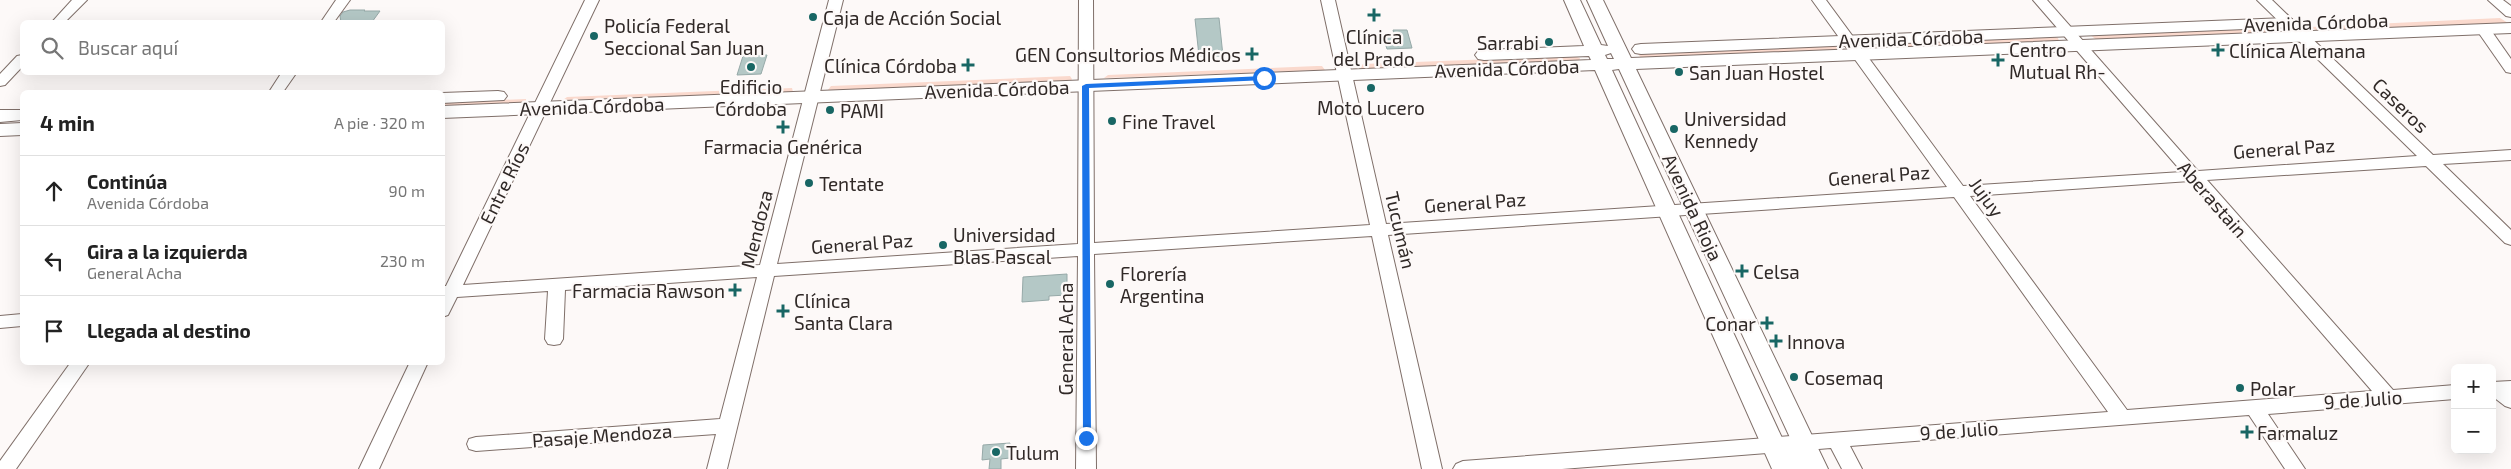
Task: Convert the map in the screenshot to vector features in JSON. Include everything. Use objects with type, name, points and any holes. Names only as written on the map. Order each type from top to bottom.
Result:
[{"type":"main road","name":"Avenida Rioja","points":[[1572,0],[1784,469]]},
{"type":"main road","name":"Avenida Rioja","points":[[1595,0],[1816,469]]},
{"type":"main road","name":"Avenida Córdoba","points":[[445,112],[544,101],[1854,47],[2067,32],[2511,13]]},
{"type":"main road","name":"Avenida Córdoba","points":[[1854,47],[2079,45],[2511,28]]},
{"type":"main road","name":"Avenida Córdoba","points":[[445,98],[544,101]]},
{"type":"main road","points":[[0,116],[20,115]]},
{"type":"main road","points":[[0,130],[20,129]]},
{"type":"main road","points":[[1773,444],[1791,454],[1800,469]]},
{"type":"street","points":[[60,20],[80,0]]},
{"type":"street","points":[[328,20],[343,0]]},
{"type":"street","name":"Entre Ríos","points":[[447,292],[544,101],[592,0]]},
{"type":"street","name":"Mendoza","points":[[717,469],[836,0]]},
{"type":"street","name":"General Acha","points":[[1086,0],[1086,469]]},
{"type":"street","name":"Tucumán","points":[[1328,0],[1432,469]]},
{"type":"street","name":"Jujuy","points":[[1819,0],[2122,417]]},
{"type":"street","name":"Aberastain","points":[[2040,0],[2388,397]]},
{"type":"street","name":"Caseros","points":[[2264,0],[2511,239]]},
{"type":"street","points":[[2495,0],[2511,13]]},
{"type":"street","points":[[2483,29],[2511,68]]},
{"type":"street","points":[[0,82],[20,61]]},
{"type":"street","points":[[277,90],[288,75]]},
{"type":"street","name":"General Paz","points":[[447,292],[2511,155]]},
{"type":"street","points":[[554,339],[557,284]]},
{"type":"street","points":[[0,322],[20,320]]},
{"type":"street","points":[[5,469],[79,365]]},
{"type":"street","points":[[369,469],[418,365]]},
{"type":"street","name":"9 de Julio","points":[[1464,469],[2451,392]]},
{"type":"street","points":[[2254,407],[2296,469]]},
{"type":"street","name":"Pasaje Mendoza","points":[[476,444],[728,426]]},
{"type":"street","points":[[1836,439],[1852,469]]},
{"type":"shaded area","points":[[2500,18],[2508,23],[2318,31],[2310,27]]},
{"type":"shaded area","points":[[2273,27],[2278,29],[2279,33],[2097,40],[2090,35]]},
{"type":"shaded area","points":[[2053,36],[2058,38],[2059,41],[1876,49],[1871,46]]},
{"type":"shaded area","points":[[1833,45],[1837,48],[1837,51],[1642,59],[1638,54]]},
{"type":"shaded area","points":[[1574,56],[1580,58],[1579,61],[1363,70],[1360,67],[1363,64]]},
{"type":"shaded area","points":[[1322,66],[1325,70],[1104,78],[1108,75]]},
{"type":"shaded area","points":[[1070,76],[1072,79],[1070,82],[827,91],[831,86]]},
{"type":"shaded area","points":[[792,88],[793,92],[563,100],[567,97]]},
{"type":"shaded area","points":[[526,99],[526,103],[445,108],[445,102]]},
{"type":"building","points":[[350,10],[380,11],[373,20],[341,20],[340,16],[343,12]]},
{"type":"building","points":[[1219,18],[1223,56],[1199,56],[1195,19]]},
{"type":"building","points":[[1393,30],[1407,30],[1412,48],[1387,49],[1382,34],[1394,34]]},
{"type":"building","name":"Edificio Córdoba","points":[[767,55],[761,74],[737,75],[743,56]]},
{"type":"building","points":[[1067,274],[1067,295],[1049,296],[1049,300],[1022,302],[1023,277]]},
{"type":"building","name":"Tulum","points":[[1010,443],[1010,458],[1001,459],[1001,469],[989,469],[990,459],[982,460],[983,445]]},
{"type":"place","name":"Clínica del Prado","points":[[1374,15]]},
{"type":"place","name":"Caja de Acción Social","points":[[813,17]]},
{"type":"place","name":"Policía Federal Seccional San Juan","points":[[594,36]]},
{"type":"place","name":"Sarrabi","points":[[1549,42]]},
{"type":"place","name":"Clínica Alemana","points":[[2218,50]]},
{"type":"place","name":"GEN Consultorios Médicos","points":[[1252,54]]},
{"type":"place","name":"Centro Mutual Rh-","points":[[1998,60]]},
{"type":"place","name":"Clínica Córdoba","points":[[968,65]]},
{"type":"place","name":"Edificio Córdoba","points":[[751,67]]},
{"type":"place","name":"San Juan Hostel","points":[[1679,72]]},
{"type":"place","name":"Moto Lucero","points":[[1371,88]]},
{"type":"place","name":"PAMI","points":[[830,110]]},
{"type":"place","name":"Fine Travel","points":[[1112,121]]},
{"type":"place","name":"Farmacia Genérica","points":[[783,127]]},
{"type":"place","name":"Universidad Kennedy","points":[[1674,129]]},
{"type":"place","name":"Tentate","points":[[809,183]]},
{"type":"place","name":"Universidad Blas Pascal","points":[[943,245]]},
{"type":"place","name":"Celsa","points":[[1742,271]]},
{"type":"place","name":"Florería Argentina","points":[[1110,284]]},
{"type":"place","name":"Farmacia Rawson","points":[[735,290]]},
{"type":"place","name":"Clínica Santa Clara","points":[[783,311]]},
{"type":"place","name":"Conar","points":[[1767,323]]},
{"type":"place","name":"Innova","points":[[1776,341]]},
{"type":"place","name":"Cosemaq","points":[[1794,377]]},
{"type":"place","name":"Polar","points":[[2240,388]]},
{"type":"place","name":"Farmaluz","points":[[2247,432]]},
{"type":"place","name":"Tulum","points":[[996,452]]},
{"type":"route","points":[[1086,438],[1086,86],[1264,78]]}]
